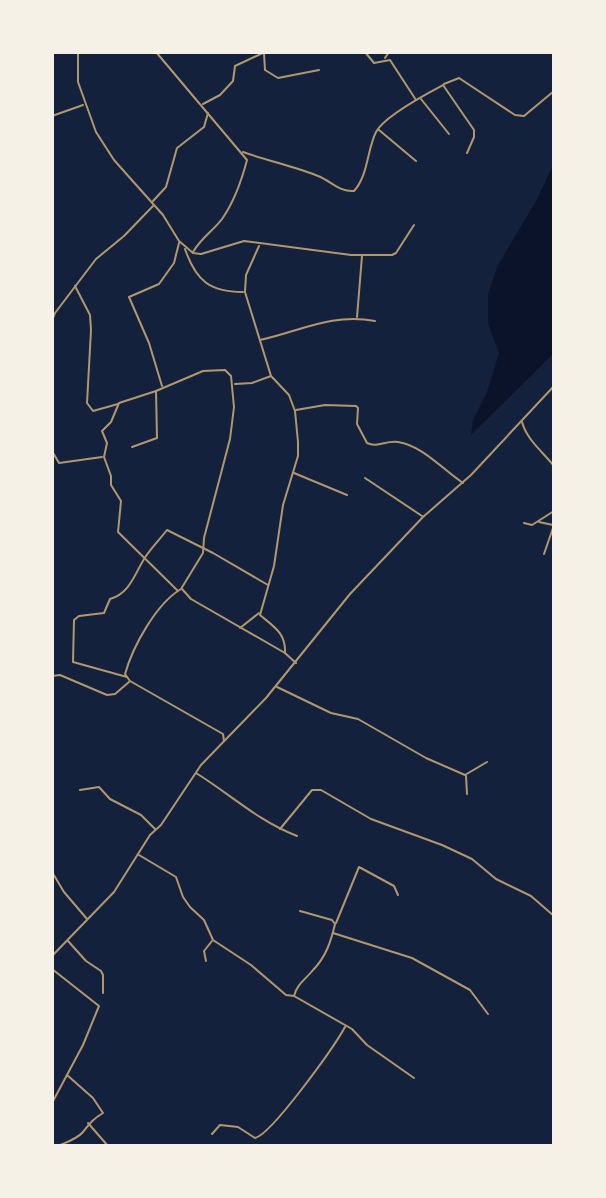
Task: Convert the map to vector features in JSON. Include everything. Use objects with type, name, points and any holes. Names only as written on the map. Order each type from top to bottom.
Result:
[{"type":"street","points":[[78,52],[78,82],[96,132],[114,160],[184,247],[193,253],[201,254],[244,241],[362,255],[396,253],[414,225]]},
{"type":"street","points":[[156,52],[247,160],[221,221],[205,234],[193,253]]},
{"type":"street","points":[[202,105],[220,95],[233,81],[235,66],[265,52],[265,70],[271,77],[319,70]]},
{"type":"street","points":[[365,52],[374,63],[390,60],[449,134]]},
{"type":"street","points":[[384,59],[389,52]]},
{"type":"street","points":[[243,152],[298,167],[352,192],[360,181],[378,129],[388,119],[443,85],[459,78],[515,115],[524,116],[554,91]]},
{"type":"street","points":[[443,85],[474,130],[467,153]]},
{"type":"street","points":[[52,116],[85,104]]},
{"type":"street","points":[[52,321],[96,259],[124,236],[166,187],[177,148],[204,127],[209,112]]},
{"type":"street","points":[[378,129],[416,161]]},
{"type":"street","points":[[162,387],[149,343],[129,297],[159,284],[174,263],[179,241]]},
{"type":"street","points":[[240,628],[260,612],[269,586],[283,505],[298,456],[295,411],[289,395],[271,376],[245,292],[246,275],[260,245]]},
{"type":"street","points":[[184,247],[192,267],[210,287],[221,292],[245,292]]},
{"type":"street","points":[[357,318],[362,255]]},
{"type":"street","points":[[52,676],[60,675],[107,695],[115,694],[128,679],[127,666],[148,624],[168,598],[180,590],[202,559],[230,439],[233,385],[229,372],[214,368],[93,411],[87,403],[90,315],[75,286]]},
{"type":"street","points":[[259,341],[316,323],[357,318],[375,321]]},
{"type":"street","points":[[52,356],[52,398]]},
{"type":"street","points":[[233,385],[252,383],[271,376]]},
{"type":"street","points":[[52,956],[114,892],[195,772],[276,686],[350,594],[423,517],[463,483],[554,386]]},
{"type":"street","points":[[132,447],[157,438],[156,391]]},
{"type":"street","points":[[119,403],[111,422],[102,431],[107,443],[104,457],[111,485],[121,501],[118,532],[191,599],[285,653],[296,663]]},
{"type":"street","points":[[295,411],[325,405],[356,406],[357,424],[367,443],[374,446],[399,442],[421,450],[440,468],[463,483]]},
{"type":"street","points":[[522,420],[524,430],[554,466]]},
{"type":"street","points":[[52,451],[59,463],[65,464],[104,457]]},
{"type":"street","points":[[293,472],[347,495]]},
{"type":"street","points":[[365,478],[423,517]]},
{"type":"street","points":[[524,523],[532,525],[554,511]]},
{"type":"street","points":[[538,522],[554,526],[544,554]]},
{"type":"street","points":[[224,741],[223,734],[128,679],[73,662],[74,620],[79,616],[104,613],[110,599],[121,595],[136,576],[144,558],[167,530],[269,586]]},
{"type":"street","points":[[260,612],[284,639],[285,653]]},
{"type":"street","points":[[276,686],[331,713],[358,719],[426,758],[465,775]]},
{"type":"street","points":[[465,775],[487,762]]},
{"type":"street","points":[[195,772],[252,814],[297,836]]},
{"type":"street","points":[[465,775],[467,794]]},
{"type":"street","points":[[80,790],[99,787],[115,802],[141,815],[156,829]]},
{"type":"street","points":[[280,829],[312,790],[321,790],[371,819],[472,859],[496,879],[531,896],[554,916]]},
{"type":"street","points":[[137,855],[176,877],[183,897],[204,920],[213,940],[251,965],[286,995],[294,996],[346,1026],[414,1078]]},
{"type":"street","points":[[294,996],[301,982],[324,955],[359,867],[386,881],[397,889],[398,895]]},
{"type":"street","points":[[52,872],[87,920]]},
{"type":"street","points":[[300,911],[332,920],[335,924]]},
{"type":"street","points":[[333,933],[412,958],[470,990],[488,1014]]},
{"type":"street","points":[[206,961],[204,951],[213,940]]},
{"type":"street","points":[[67,941],[86,961],[101,971],[103,993]]},
{"type":"street","points":[[52,969],[99,1006],[83,1045],[52,1103]]},
{"type":"street","points":[[212,1134],[220,1125],[230,1124],[255,1138],[267,1132],[346,1026]]},
{"type":"street","points":[[58,1146],[84,1131],[87,1122],[103,1113],[101,1107],[67,1075]]},
{"type":"street","points":[[87,1122],[108,1146]]},
{"type":"water","points":[[554,163],[554,353],[471,435],[473,420],[487,392],[499,353],[488,323],[488,294],[498,265],[536,201]]}]
